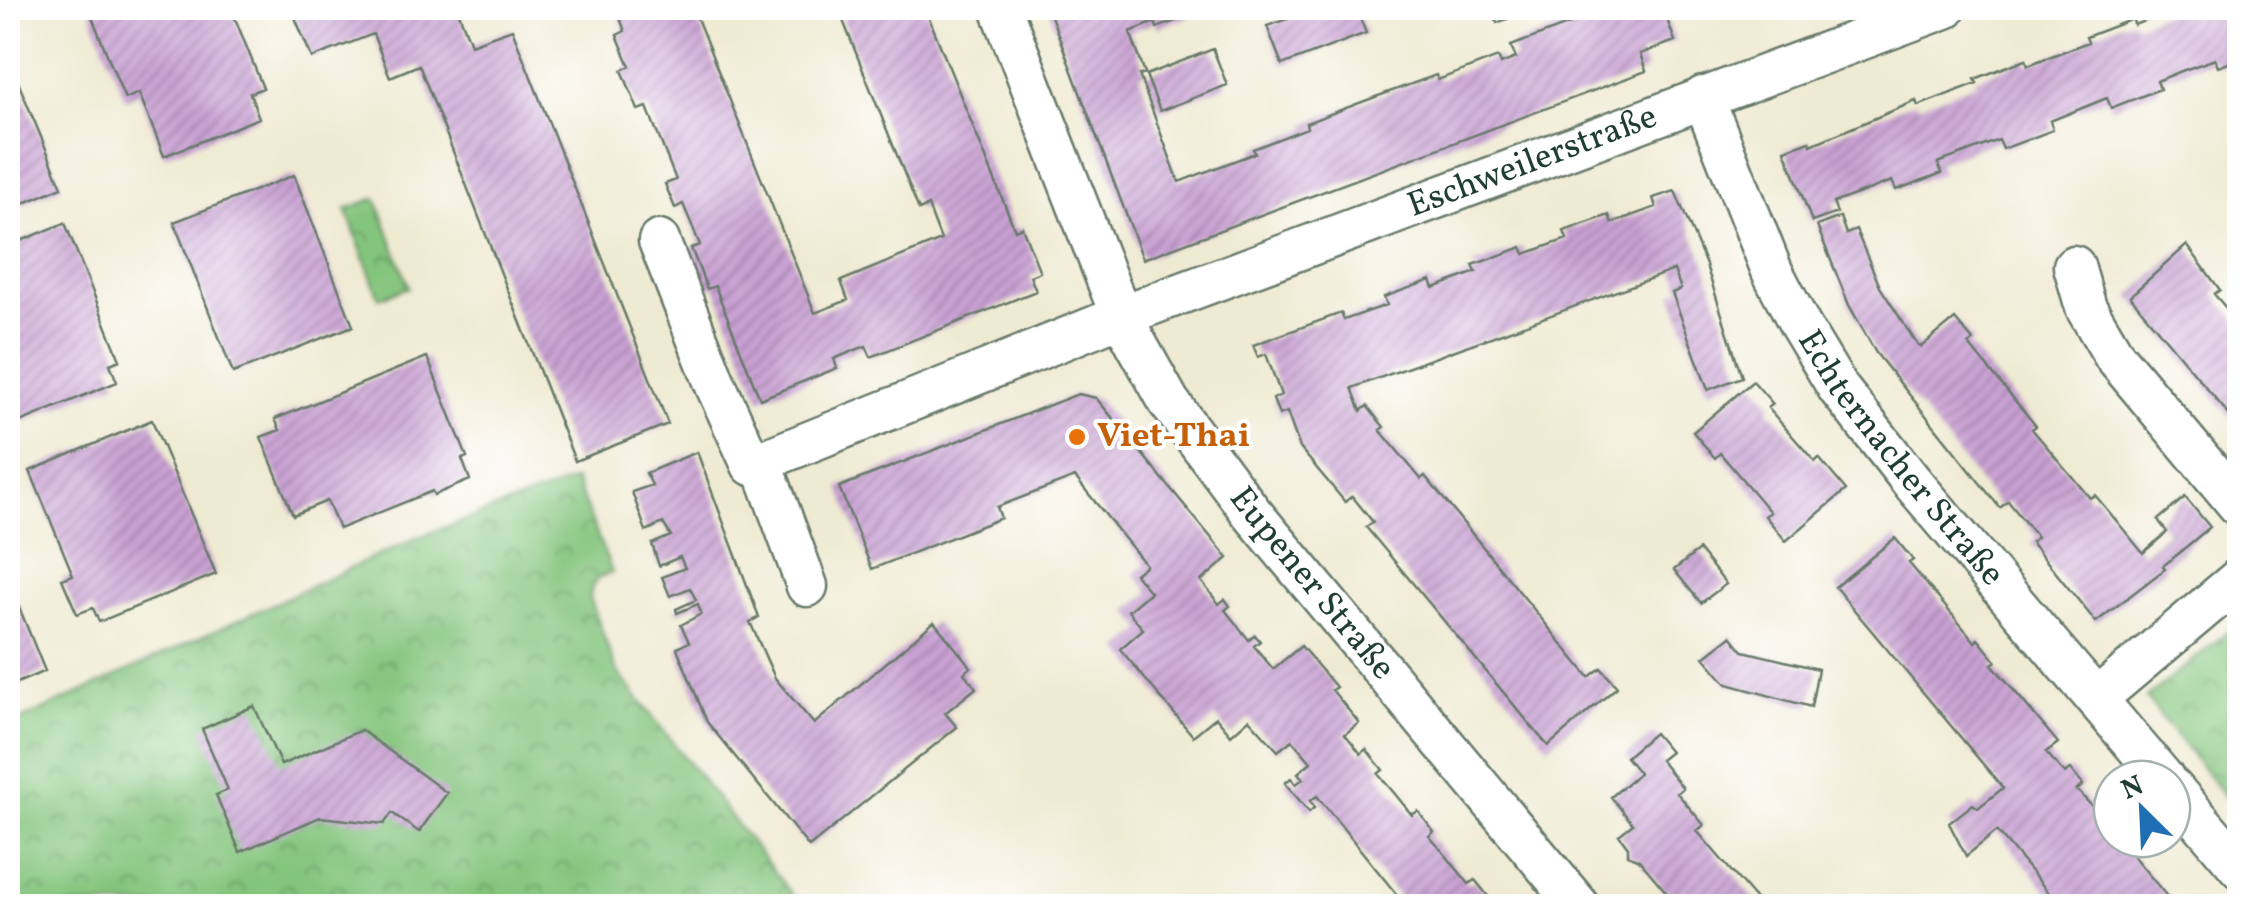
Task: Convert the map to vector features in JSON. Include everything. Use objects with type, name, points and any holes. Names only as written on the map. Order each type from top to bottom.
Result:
[{"type":"street","name":"Eupener Straße","points":[[1001,8],[1121,316],[1169,402],[1251,512],[1579,906]]},
{"type":"street","name":"Eschweilerstraße","points":[[761,461],[1121,316],[1946,8]]},
{"type":"street","name":"Echternacher Straße","points":[[1703,97],[1772,271],[1838,388],[1912,482],[2147,759]]},
{"type":"street","points":[[659,242],[752,465],[761,461],[807,586]]},
{"type":"street","points":[[2074,266],[2086,308],[2115,357],[2240,507]]},
{"type":"street","points":[[2096,699],[2240,578]]},
{"type":"street","points":[[2192,812],[2240,868]]},
{"type":"green space","points":[[376,198],[409,287],[379,298],[346,209]]},
{"type":"green space","points":[[575,480],[612,572],[596,581],[590,598],[616,670],[801,906],[8,906],[8,726],[416,538]]},
{"type":"green space","points":[[2239,623],[2239,814],[2146,698]]},
{"type":"building","points":[[100,8],[231,8],[263,88],[250,93],[259,118],[164,156],[139,93],[125,99],[90,12]]},
{"type":"building","points":[[291,8],[457,8],[471,44],[512,29],[668,424],[575,461],[419,65],[390,77],[373,34],[312,58]]},
{"type":"building","points":[[616,8],[693,8],[815,313],[848,300],[841,281],[941,240],[928,206],[919,210],[838,8],[925,8],[1015,230],[1022,227],[1040,272],[1030,276],[1036,291],[871,357],[866,346],[858,349],[834,359],[837,368],[760,399],[715,286],[707,289],[691,248],[700,245],[683,204],[675,208],[665,184],[676,180],[647,107],[638,110],[622,70],[630,66],[617,35],[625,31]]},
{"type":"building","points":[[1048,8],[1211,8],[1157,28],[1155,22],[1130,32],[1145,73],[1139,75],[1179,182],[1255,153],[1253,149],[1307,128],[1306,123],[1370,99],[1436,75],[1438,80],[1498,57],[1501,64],[1516,58],[1511,46],[1613,8],[1663,8],[1675,41],[1640,54],[1646,71],[1143,259]]},
{"type":"building","points":[[1289,8],[1356,8],[1366,33],[1282,65],[1267,26],[1293,17]]},
{"type":"building","points":[[1491,8],[1520,8],[1522,13],[1497,23]]},
{"type":"building","points":[[2180,8],[2240,8],[2240,59],[2218,67],[2215,59],[2184,70],[2157,81],[2160,89],[2111,108],[2107,98],[2050,121],[2053,130],[2003,149],[1999,140],[1938,163],[1942,173],[1896,190],[1892,181],[1833,203],[1837,213],[1812,222],[1785,150],[1810,141],[1811,145],[1916,101],[1918,106],[2026,59],[2028,65],[2088,42],[2086,37],[2133,19],[2134,25]]},
{"type":"building","points":[[1213,49],[1227,85],[1160,111],[1146,75]]},
{"type":"building","points":[[18,82],[62,187],[8,210],[8,87]]},
{"type":"building","points":[[294,175],[353,326],[233,373],[174,222]]},
{"type":"building","points":[[1675,191],[1706,265],[1742,377],[1708,390],[1672,293],[1681,289],[1674,270],[1352,388],[1361,411],[1367,406],[1384,427],[1380,430],[1421,479],[1425,476],[1589,677],[1601,668],[1617,687],[1548,746],[1366,527],[1373,522],[1352,496],[1345,502],[1300,448],[1287,412],[1279,415],[1273,399],[1281,395],[1266,354],[1258,357],[1253,345],[1341,313],[1344,320],[1387,305],[1384,297],[1431,280],[1434,288],[1476,272],[1473,265],[1522,247],[1525,254],[1567,239],[1564,231],[1609,215],[1612,223],[1656,207],[1653,198]]},
{"type":"building","points":[[1840,217],[1846,234],[1856,230],[1880,287],[1917,344],[1921,347],[1955,319],[1973,341],[1969,345],[2036,426],[2032,429],[2143,553],[2167,532],[2158,520],[2185,497],[2210,527],[2163,566],[2165,569],[2096,622],[2031,542],[2037,537],[2008,501],[2000,508],[1876,353],[1849,305],[1817,226]]},
{"type":"building","points":[[65,223],[120,360],[110,364],[117,382],[8,427],[8,246]]},
{"type":"building","points":[[2187,245],[2220,290],[2214,294],[2240,324],[2240,428],[2130,296]]},
{"type":"building","points":[[427,357],[467,457],[462,459],[470,480],[434,495],[432,491],[339,529],[327,501],[293,515],[261,437],[280,430],[275,419]]},
{"type":"building","points":[[1753,381],[1773,404],[1768,408],[1815,462],[1819,458],[1846,490],[1786,541],[1765,516],[1770,512],[1720,453],[1715,458],[1693,432]]},
{"type":"building","points":[[1078,394],[1096,398],[1228,558],[1201,581],[1219,604],[1225,599],[1230,606],[1225,610],[1249,640],[1255,635],[1260,641],[1254,646],[1273,669],[1301,646],[1336,687],[1332,690],[1359,723],[1345,734],[1361,754],[1366,749],[1383,770],[1378,774],[1412,815],[1418,811],[1434,832],[1429,836],[1469,884],[1475,880],[1496,906],[1406,906],[1317,796],[1310,801],[1315,807],[1309,812],[1285,783],[1291,778],[1296,784],[1303,779],[1298,773],[1311,762],[1292,740],[1278,751],[1249,719],[1231,735],[1216,717],[1193,736],[1120,649],[1143,629],[1128,611],[1150,592],[1135,574],[1146,565],[1075,477],[997,507],[1001,518],[872,569],[839,487]]},
{"type":"building","points":[[152,420],[216,574],[99,622],[93,608],[77,614],[62,579],[73,575],[30,471]]},
{"type":"building","points":[[697,452],[759,617],[750,622],[775,678],[814,724],[934,622],[971,667],[964,673],[976,688],[945,713],[957,727],[809,847],[707,722],[677,648],[689,642],[681,625],[701,614],[698,604],[677,613],[676,609],[696,600],[690,588],[670,596],[662,577],[685,568],[680,557],[659,566],[652,544],[671,536],[663,523],[646,531],[632,492],[652,485],[646,473]]},
{"type":"building","points":[[1895,538],[1913,560],[1909,563],[1975,642],[1978,639],[1996,661],[1992,664],[2058,743],[2046,752],[2065,774],[2070,769],[2083,785],[2077,790],[2092,806],[2092,859],[2136,859],[2175,906],[2060,906],[1997,831],[1966,856],[1949,823],[1973,804],[1978,808],[2003,788],[1835,587]]},
{"type":"building","points":[[1699,550],[1726,584],[1701,603],[1674,570]]},
{"type":"building","points":[[8,580],[45,671],[10,686],[8,681]]},
{"type":"building","points":[[1731,636],[1743,651],[1818,669],[1811,707],[1727,684],[1704,657]]},
{"type":"building","points":[[254,706],[281,765],[361,730],[447,793],[419,832],[392,813],[384,824],[320,817],[240,852],[216,795],[228,790],[202,729]]},
{"type":"building","points":[[1654,733],[1670,752],[1660,760],[1683,788],[1677,793],[1704,825],[1697,831],[1761,906],[1678,906],[1639,860],[1628,855],[1628,847],[1619,835],[1633,824],[1611,797],[1639,773],[1626,757]]},
{"type":"place","name":"Viet-Thai","points":[[1077,437]]}]
